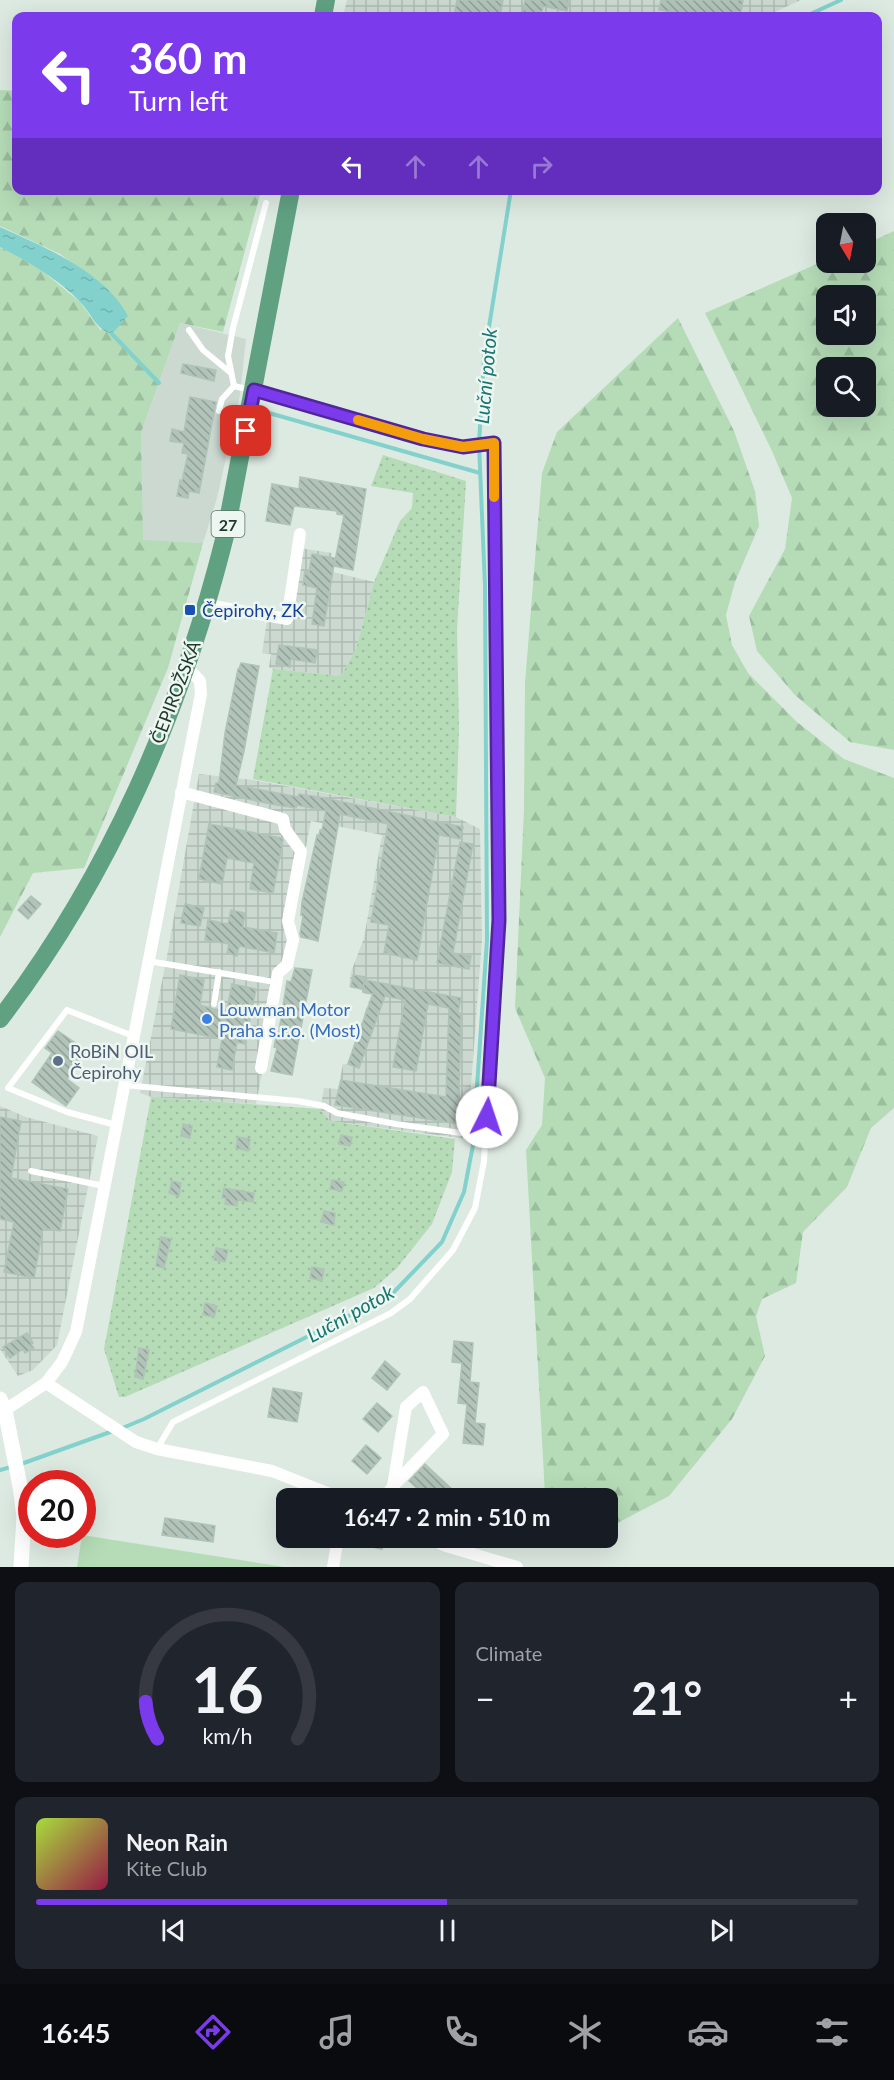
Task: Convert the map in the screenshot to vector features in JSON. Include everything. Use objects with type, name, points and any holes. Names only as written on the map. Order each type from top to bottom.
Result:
[{"type":"main road","name":"ČEPIROŽSKÁ","points":[[2,1017],[85,892],[112,842],[147,765],[187,667],[207,605],[225,536],[290,195]]},
{"type":"street","points":[[254,390],[423,439],[463,447],[494,443]]},
{"type":"street","points":[[207,605],[287,619],[300,534]]},
{"type":"street","points":[[21,1567],[24,1517],[15,1457],[3,1404],[46,1383],[62,1362],[76,1332],[201,694],[200,681],[187,667]]},
{"type":"street","points":[[181,792],[283,819],[285,829],[301,851],[288,921],[293,940],[287,965],[278,973],[261,1068]]},
{"type":"street","points":[[46,1383],[136,1442],[157,1449],[272,1471],[315,1488]]},
{"type":"street","points":[[423,1392],[443,1434],[393,1486],[406,1407],[423,1392]]},
{"type":"street","points":[[333,1567],[336,1548]]},
{"type":"street","points":[[453,1548],[517,1567]]},
{"type":"lane","points":[[234,386],[228,356],[266,203]]},
{"type":"lane","points":[[189,330],[203,350],[232,373]]},
{"type":"lane","points":[[234,386],[254,390]]},
{"type":"lane","points":[[219,411],[222,399],[234,386]]},
{"type":"lane","points":[[157,1449],[173,1422],[369,1325],[410,1299],[453,1250],[475,1208],[484,1161],[499,920],[494,443]]},
{"type":"lane","points":[[147,961],[269,981]]},
{"type":"lane","points":[[214,1004],[219,972]]},
{"type":"lane","points":[[116,1125],[67,1112],[8,1089],[67,1010],[133,1036]]},
{"type":"lane","points":[[123,1085],[298,1101],[324,1106],[337,1113],[461,1133]]},
{"type":"lane","points":[[31,1171],[104,1186]]},
{"type":"shaded area","points":[[347,0],[801,0],[775,12],[344,12]]},
{"type":"shaded area","points":[[180,323],[246,339],[240,395],[217,498],[203,543],[142,541],[141,433]]},
{"type":"shaded area","points":[[293,547],[332,553],[329,571],[374,582],[356,649],[341,676],[273,669],[269,667],[271,654],[262,653],[267,620],[280,623]]},
{"type":"shaded area","points":[[199,774],[253,780],[456,817],[480,829],[482,940],[467,1139],[330,1121],[320,1109],[324,1088],[338,1089],[343,1064],[347,1064],[371,995],[349,987],[351,972],[364,938],[382,835],[311,821],[256,1104],[151,1097],[140,1093]]},
{"type":"shaded area","points":[[0,1106],[26,1117],[98,1136],[57,1345],[33,1370],[18,1376],[0,1349]]},
{"type":"green space","points":[[0,90],[12,91],[12,195],[260,195],[223,332],[180,323],[141,433],[143,540],[203,543],[168,668],[84,868],[33,873],[0,937],[0,247],[40,269],[80,302],[101,331],[105,287],[60,254],[0,226]]},
{"type":"green space","points":[[894,231],[894,750],[850,742],[795,695],[757,651],[749,616],[785,549],[792,498],[772,451],[705,313],[816,264],[816,273],[876,273],[876,239]]},
{"type":"green space","points":[[678,318],[734,431],[755,491],[759,526],[735,582],[726,615],[732,645],[748,673],[797,722],[844,759],[894,778],[894,1108],[871,1128],[847,1187],[803,1232],[796,1283],[762,1299],[756,1316],[765,1356],[732,1419],[669,1496],[618,1523],[618,1488],[545,1488],[526,1150],[542,1125],[545,1078],[515,1008],[524,808],[525,683],[542,473],[557,432]]},
{"type":"green space","points":[[383,455],[466,481],[457,630],[459,728],[456,817],[253,779],[273,669],[341,676],[356,649],[374,582],[400,521],[412,508],[413,493],[371,486]]},
{"type":"green space","points":[[151,1097],[320,1109],[330,1121],[455,1139],[452,1172],[432,1224],[397,1268],[374,1288],[125,1397],[119,1397],[104,1349]]},
{"type":"green space","points":[[96,1537],[284,1567],[77,1567],[80,1548],[96,1548]]},
{"type":"water","points":[[0,227],[54,252],[89,273],[117,300],[128,316],[112,334],[106,332],[71,293],[43,272],[0,247]]},
{"type":"building","points":[[457,0],[503,0],[501,12],[455,12]]},
{"type":"building","points":[[525,0],[569,0],[567,11],[543,6],[542,12],[523,12]]},
{"type":"building","points":[[661,0],[743,0],[741,12],[659,10]]},
{"type":"building","points":[[183,364],[216,370],[214,381],[181,373]]},
{"type":"building","points":[[190,397],[216,402],[199,493],[189,491],[188,498],[177,496],[188,454],[182,453],[184,443],[170,441],[172,429],[184,432]]},
{"type":"building","points":[[300,477],[366,489],[353,570],[334,566],[344,515],[337,514],[337,511],[294,506],[290,525],[266,521],[272,484],[299,489]]},
{"type":"building","points":[[312,554],[335,558],[324,626],[312,624],[317,588],[303,585],[305,571],[309,572]]},
{"type":"building","points":[[279,645],[317,650],[315,663],[291,659],[290,667],[276,664]]},
{"type":"building","points":[[241,663],[259,666],[236,785],[298,797],[299,794],[319,797],[463,827],[460,839],[439,835],[417,960],[384,953],[389,925],[371,922],[388,824],[340,814],[318,941],[301,937],[303,916],[301,915],[317,835],[322,830],[326,811],[297,805],[296,808],[276,805],[214,792],[216,783],[219,783],[225,733]]},
{"type":"building","points":[[209,824],[283,840],[273,893],[250,889],[254,863],[227,858],[222,884],[199,879]]},
{"type":"building","points":[[460,842],[473,844],[453,953],[471,956],[469,969],[437,963]]},
{"type":"building","points":[[31,896],[41,904],[28,919],[18,910]]},
{"type":"building","points":[[185,904],[204,908],[200,926],[181,923]]},
{"type":"building","points":[[231,910],[245,913],[243,927],[277,933],[274,953],[239,946],[237,956],[227,953],[229,944],[205,940],[208,920],[228,924]]},
{"type":"building","points":[[295,968],[312,970],[292,1075],[271,1071],[277,1048],[274,1047],[276,1037],[278,1037],[287,981],[291,982]]},
{"type":"building","points":[[180,975],[204,980],[200,1005],[213,1009],[227,1010],[232,984],[256,989],[245,1044],[237,1042],[232,1070],[217,1067],[222,1039],[171,1029]]},
{"type":"building","points":[[353,975],[365,977],[365,980],[461,998],[458,1013],[461,1013],[459,1099],[463,1099],[459,1124],[335,1105],[341,1080],[446,1097],[449,1008],[428,1004],[416,1071],[393,1067],[405,1000],[385,996],[359,1068],[348,1064],[373,994],[363,992],[364,981],[363,989],[351,987]]},
{"type":"building","points":[[58,1031],[87,1051],[67,1079],[79,1088],[66,1106],[32,1082],[52,1053],[45,1048]]},
{"type":"building","points":[[0,1117],[21,1121],[11,1178],[68,1189],[60,1231],[43,1228],[34,1278],[4,1272],[14,1222],[0,1219]]},
{"type":"building","points":[[183,1124],[192,1126],[190,1138],[181,1136]]},
{"type":"building","points":[[341,1135],[352,1137],[350,1146],[339,1144]]},
{"type":"building","points":[[238,1137],[250,1139],[248,1151],[236,1148]]},
{"type":"building","points":[[332,1180],[344,1182],[342,1191],[330,1189]]},
{"type":"building","points":[[172,1181],[181,1183],[179,1196],[169,1193]]},
{"type":"building","points":[[224,1188],[254,1193],[253,1202],[238,1200],[237,1206],[225,1204],[226,1198],[222,1198]]},
{"type":"building","points":[[324,1211],[335,1213],[334,1225],[321,1222]]},
{"type":"building","points":[[161,1237],[171,1239],[164,1268],[156,1266]]},
{"type":"building","points":[[216,1248],[228,1250],[225,1262],[214,1260]]},
{"type":"building","points":[[312,1267],[324,1269],[322,1281],[310,1278]]},
{"type":"building","points":[[205,1303],[217,1306],[214,1317],[203,1315]]},
{"type":"building","points":[[27,1333],[34,1348],[25,1353],[23,1349],[10,1358],[3,1347]]},
{"type":"building","points":[[454,1341],[473,1343],[470,1382],[479,1383],[475,1423],[485,1424],[483,1445],[463,1443],[467,1404],[458,1403],[462,1363],[452,1362]]},
{"type":"building","points":[[139,1348],[149,1350],[143,1379],[135,1377]]},
{"type":"building","points":[[385,1361],[400,1374],[387,1390],[372,1378]]},
{"type":"building","points":[[273,1388],[302,1393],[297,1422],[268,1417]]},
{"type":"building","points":[[377,1403],[392,1416],[378,1432],[363,1419]]},
{"type":"building","points":[[366,1445],[381,1458],[367,1474],[352,1461]]},
{"type":"building","points":[[425,1464],[451,1488],[417,1488],[409,1481]]},
{"type":"building","points":[[165,1518],[215,1526],[213,1542],[162,1535]]},
{"type":"waterway","name":"Luční potok","points":[[815,12],[841,0]]},
{"type":"waterway","name":"Luční potok","points":[[120,1429],[392,1294],[442,1242],[464,1192],[473,1145],[487,940],[485,586],[479,444],[484,358],[510,195]]},
{"type":"waterway","points":[[112,334],[159,383]]},
{"type":"waterway","points":[[262,411],[480,473]]},
{"type":"waterway","name":"Luční potok","points":[[21,1464],[113,1431]]},
{"type":"waterway","name":"Luční potok","points":[[0,1470],[14,1466]]},
{"type":"slow traffic","points":[[358,420],[423,439],[463,447],[494,443],[494,497]]},
{"type":"place","name":"Čepirohy, ZK","points":[[190,610]]},
{"type":"place","name":"Louwman Motor Praha s.r.o. (Most)","points":[[207,1019]]},
{"type":"place","name":"RoBiN OIL Čepirohy","points":[[58,1061]]},
{"type":"route","points":[[246,431],[254,390],[423,439],[463,447],[494,443],[499,920],[487,1117]]}]
